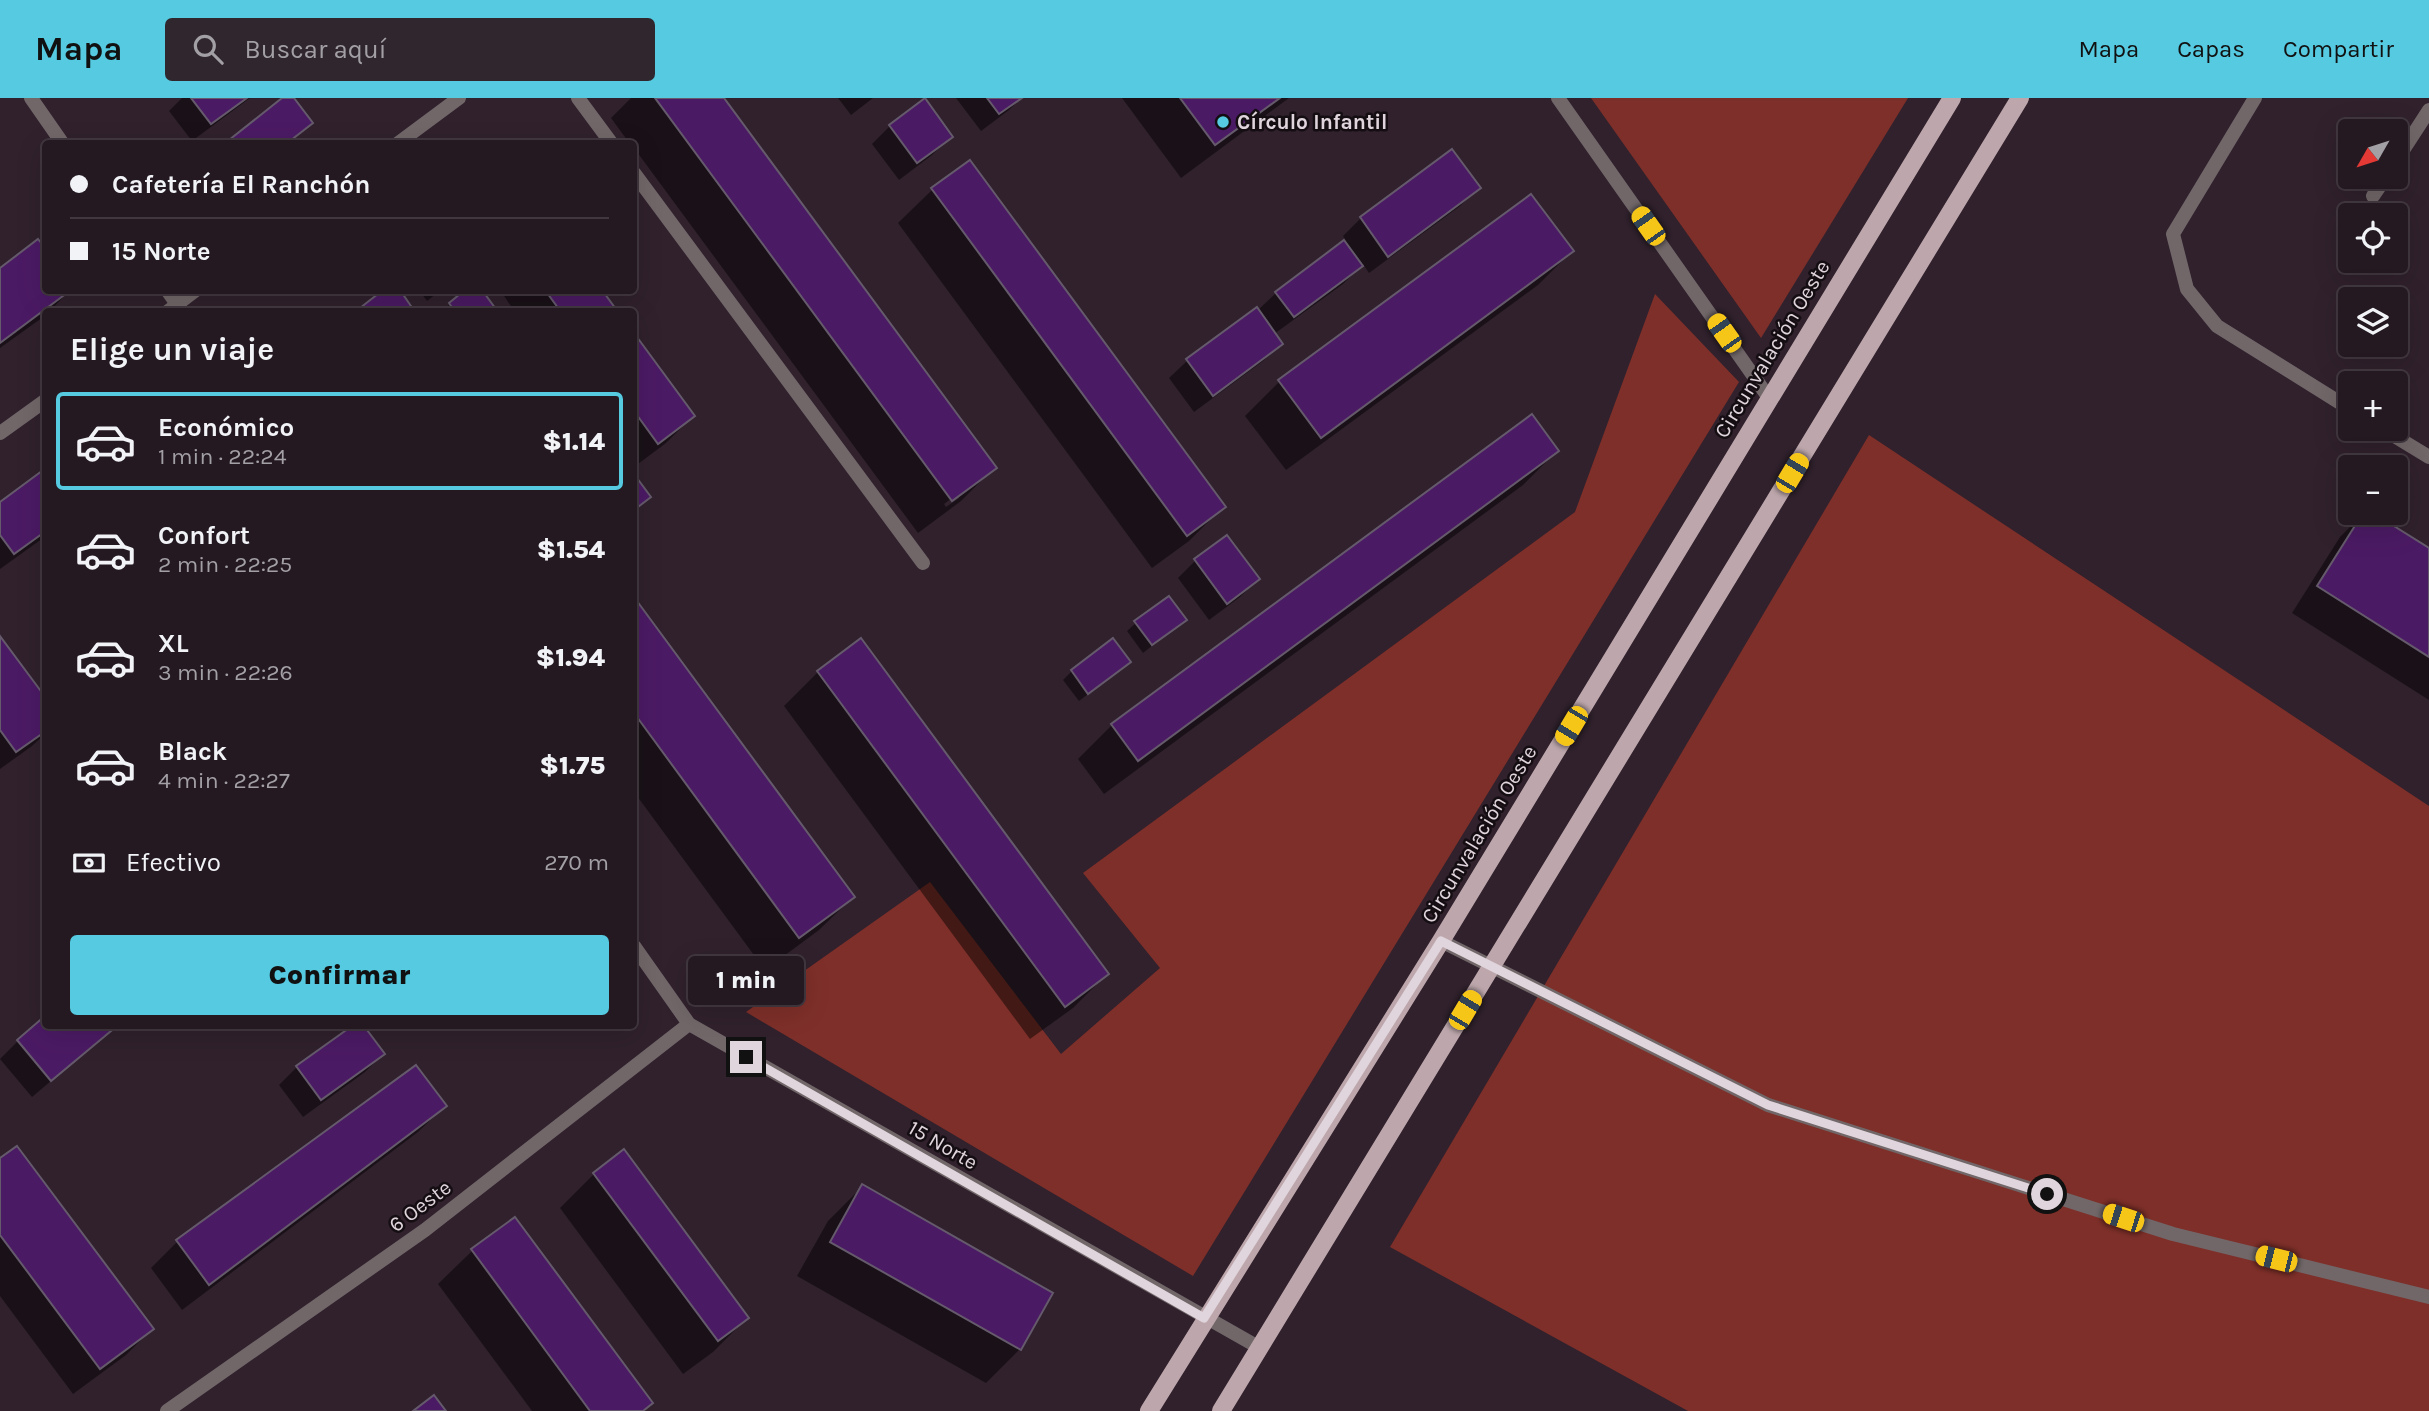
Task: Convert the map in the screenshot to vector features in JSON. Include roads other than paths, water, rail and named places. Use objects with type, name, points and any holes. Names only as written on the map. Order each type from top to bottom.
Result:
[{"type":"main road","name":"Circunvalación Oeste","points":[[1149,1411],[1204,1318],[1441,941],[1952,98]]},
{"type":"main road","points":[[1222,1411],[2020,98]]},
{"type":"street","points":[[31,98],[60,140]]},
{"type":"street","points":[[402,140],[459,98]]},
{"type":"street","points":[[578,98],[609,140]]},
{"type":"street","points":[[1558,98],[1769,398]]},
{"type":"street","points":[[2255,98],[2173,234],[2187,289],[2217,326],[2338,401]]},
{"type":"street","points":[[2408,142],[2429,110]]},
{"type":"street","points":[[637,177],[923,563]]},
{"type":"street","points":[[2373,195],[2377,189]]},
{"type":"street","points":[[176,308],[191,294]]},
{"type":"street","points":[[0,433],[42,403]]},
{"type":"street","points":[[2403,441],[2429,457]]},
{"type":"street","points":[[1441,941],[1768,1105],[2174,1234],[2429,1297]]},
{"type":"street","name":"15 Norte","points":[[637,950],[689,1024],[1260,1348]]},
{"type":"street","name":"6 Oeste","points":[[167,1411],[425,1230],[689,1024]]},
{"type":"place","name":"Círculo Infantil","points":[[1223,122]]}]
